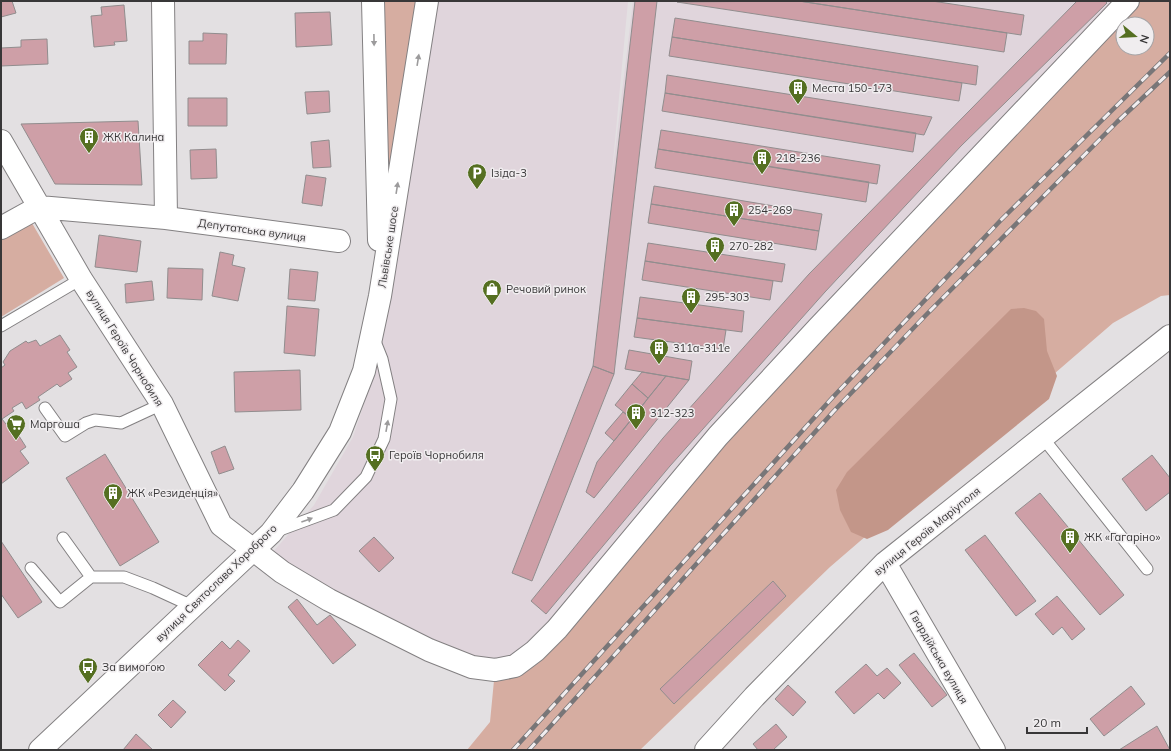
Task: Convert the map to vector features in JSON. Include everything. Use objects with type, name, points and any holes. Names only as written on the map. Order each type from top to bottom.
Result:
[{"type":"street","points":[[163,1],[166,218]]},
{"type":"street","name":"Львівське шосе","points":[[374,1],[380,296]]},
{"type":"street","name":"Львівське шосе","points":[[380,296],[427,1]]},
{"type":"street","name":"вулиця Героїв Чорнобиля","points":[[1,140],[82,279],[162,404],[220,526],[282,572],[329,600],[429,650],[472,667],[495,670],[515,666],[535,650],[557,629],[718,436],[807,339],[1128,1]]},
{"type":"street","points":[[1,228],[39,207]]},
{"type":"street","name":"Депутатська вулиця","points":[[39,207],[166,218],[339,241]]},
{"type":"street","name":"вулиця Святослава Хороброго","points":[[40,750],[270,533],[303,491],[340,432],[364,371],[380,296]]},
{"type":"street","name":"вулиця Героїв Маріуполя","points":[[706,750],[754,697],[885,563],[1170,336]]},
{"type":"street","name":"Гвардійська вулиця","points":[[885,563],[994,750]]},
{"type":"lane","points":[[1,326],[82,279]]},
{"type":"lane","points":[[270,533],[334,510],[366,476],[384,439],[391,399],[382,359],[372,335]]},
{"type":"lane","points":[[45,408],[65,436],[86,423],[94,420],[121,423],[162,404]]},
{"type":"lane","points":[[1043,438],[1147,569]]},
{"type":"lane","points":[[63,538],[91,577]]},
{"type":"lane","points":[[31,568],[60,602],[91,577],[124,577],[153,588],[192,606]]},
{"type":"shaded area","points":[[373,1],[427,1],[380,296]]},
{"type":"shaded area","points":[[385,1],[628,1],[611,184],[633,1],[1128,1],[557,629],[495,670],[266,560],[314,505],[353,437],[374,374]]},
{"type":"shaded area","points":[[1128,1],[1170,1],[1170,295],[1161,296],[1113,323],[830,567],[640,750],[467,750],[490,722],[495,670],[515,666]]},
{"type":"shaded area","points":[[29,218],[64,278],[1,317],[1,235]]},
{"type":"shaded area","points":[[1024,308],[1036,311],[1044,319],[1047,351],[1057,376],[1049,399],[888,530],[867,539],[851,532],[840,510],[836,490],[847,472],[1011,309]]},
{"type":"building","points":[[1,1],[12,1],[16,13],[1,17]]},
{"type":"building","points":[[635,1],[657,1],[614,374],[593,366]]},
{"type":"building","points":[[799,1],[1007,33],[1004,52],[677,2]]},
{"type":"building","points":[[799,1],[932,1],[1024,15],[1021,35]]},
{"type":"building","points":[[1077,1],[1105,1],[1107,3],[961,146],[825,292],[670,466],[546,614],[531,601],[663,438],[809,274]]},
{"type":"building","points":[[124,5],[127,41],[114,42],[115,45],[94,47],[91,16],[102,15],[101,7]]},
{"type":"building","points":[[330,12],[332,45],[296,47],[295,13]]},
{"type":"building","points":[[675,18],[978,66],[976,85],[672,37]]},
{"type":"building","points":[[203,33],[227,34],[226,64],[189,64],[189,41],[203,41]]},
{"type":"building","points":[[672,37],[962,83],[959,101],[669,56]]},
{"type":"building","points":[[47,39],[48,64],[1,66],[1,48],[21,47],[21,40]]},
{"type":"building","name":"Места 150-173","points":[[667,75],[932,117],[924,135],[665,93]]},
{"type":"building","points":[[329,91],[330,112],[307,114],[305,92]]},
{"type":"building","points":[[665,93],[916,133],[913,152],[662,111]]},
{"type":"building","points":[[188,98],[227,98],[227,126],[188,126]]},
{"type":"building","name":"ЖК Калина","points":[[138,121],[142,185],[55,184],[21,124]]},
{"type":"building","points":[[661,130],[880,165],[877,184],[658,149]]},
{"type":"building","points":[[329,140],[331,167],[313,168],[311,142]]},
{"type":"building","points":[[216,149],[217,178],[191,179],[190,150]]},
{"type":"building","name":"218-236","points":[[658,149],[869,182],[866,202],[655,168]]},
{"type":"building","points":[[306,175],[326,178],[322,206],[302,203]]},
{"type":"building","points":[[654,186],[822,214],[819,231],[651,204]]},
{"type":"building","name":"254-269","points":[[651,204],[819,231],[816,250],[648,223]]},
{"type":"building","points":[[99,235],[141,241],[137,272],[95,267]]},
{"type":"building","name":"270-282","points":[[648,243],[785,264],[782,282],[645,261]]},
{"type":"building","points":[[220,252],[234,255],[232,265],[245,268],[238,301],[212,296]]},
{"type":"building","points":[[645,261],[773,281],[770,300],[642,280]]},
{"type":"building","points":[[168,268],[203,269],[202,300],[167,298]]},
{"type":"building","points":[[290,269],[318,272],[315,301],[288,299]]},
{"type":"building","points":[[152,281],[154,300],[126,303],[125,284]]},
{"type":"building","name":"295-303","points":[[640,297],[744,311],[742,332],[637,318]]},
{"type":"building","points":[[287,306],[319,309],[315,356],[284,353]]},
{"type":"building","points":[[637,318],[726,330],[723,349],[634,337]]},
{"type":"building","points":[[60,335],[70,350],[67,352],[77,367],[68,373],[72,379],[60,387],[57,384],[38,397],[40,400],[26,409],[22,402],[12,408],[14,411],[2,419],[17,438],[19,436],[26,447],[20,451],[29,463],[1,484],[1,368],[5,365],[3,362],[10,351],[26,341],[28,343],[36,340],[40,346]]},
{"type":"building","name":"311а-311е","points":[[629,350],[692,361],[689,380],[625,369]]},
{"type":"building","points":[[593,366],[614,374],[532,581],[512,573]]},
{"type":"building","points":[[300,370],[301,410],[235,412],[234,372]]},
{"type":"building","points":[[642,372],[666,376],[648,398],[632,384]]},
{"type":"building","name":"312-323","points":[[666,376],[689,380],[594,498],[586,492],[597,462]]},
{"type":"building","points":[[632,384],[648,398],[632,419],[615,405]]},
{"type":"building","points":[[623,412],[632,419],[614,441],[605,433]]},
{"type":"building","points":[[225,446],[234,469],[219,474],[211,452]]},
{"type":"building","name":"ЖК «Резиденція»","points":[[105,454],[159,542],[120,566],[66,478]]},
{"type":"building","points":[[1152,455],[1170,478],[1170,492],[1146,511],[1122,479]]},
{"type":"building","name":"ЖК «Гагаріно»","points":[[1040,493],[1124,595],[1100,615],[1015,513]]},
{"type":"building","points":[[985,535],[1036,601],[1016,616],[965,550]]},
{"type":"building","points":[[374,537],[394,558],[379,572],[359,551]]},
{"type":"building","points":[[1,541],[42,602],[18,618],[1,594]]},
{"type":"building","points":[[773,581],[786,596],[674,704],[660,689]]},
{"type":"building","points":[[1057,596],[1085,629],[1072,640],[1062,627],[1053,635],[1035,614]]},
{"type":"building","points":[[297,599],[317,625],[330,615],[356,645],[333,664],[288,607]]},
{"type":"building","points":[[238,640],[250,651],[228,675],[235,681],[225,691],[198,665],[222,641],[230,649]]},
{"type":"building","points":[[914,653],[947,695],[932,707],[899,665]]},
{"type":"building","points":[[866,664],[877,676],[887,668],[901,683],[884,699],[878,693],[854,714],[835,692]]},
{"type":"building","points":[[788,685],[806,702],[793,716],[775,699]]},
{"type":"building","points":[[1131,686],[1145,704],[1104,736],[1090,719]]},
{"type":"building","points":[[173,700],[186,712],[171,728],[158,715]]},
{"type":"building","points":[[776,724],[787,737],[773,750],[758,750],[753,744]]},
{"type":"building","points":[[1157,726],[1170,750],[1119,750]]},
{"type":"building","points":[[136,734],[153,750],[123,750]]},
{"type":"railway","points":[[513,750],[833,397],[1001,220],[1170,53]]},
{"type":"railway","points":[[529,750],[833,412],[925,316],[1117,122],[1170,72]]},
{"type":"place","name":"Места 150-173","points":[[798,105]]},
{"type":"place","name":"ЖК Калина","points":[[89,154]]},
{"type":"place","name":"218-236","points":[[762,175]]},
{"type":"place","name":"Ізіда-3","points":[[477,190]]},
{"type":"place","name":"254-269","points":[[734,227]]},
{"type":"place","name":"270-282","points":[[715,263]]},
{"type":"place","name":"Речовий ринок","points":[[492,306]]},
{"type":"place","name":"295-303","points":[[691,314]]},
{"type":"place","name":"311а-311е","points":[[659,365]]},
{"type":"place","name":"312-323","points":[[636,430]]},
{"type":"place","name":"Маргоша","points":[[16,441]]},
{"type":"place","name":"Героїв Чорнобиля","points":[[375,472]]},
{"type":"place","name":"ЖК «Резиденція»","points":[[113,510]]},
{"type":"place","name":"ЖК «Гагаріно»","points":[[1070,554]]},
{"type":"place","name":"За вимогою","points":[[88,684]]}]
